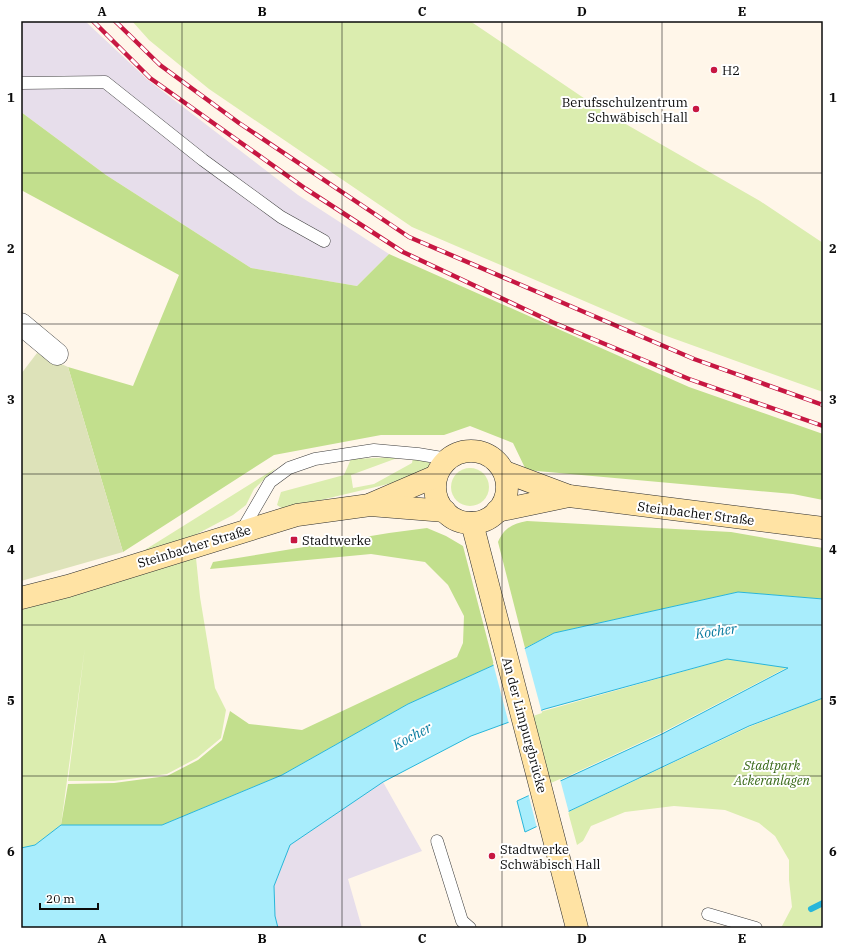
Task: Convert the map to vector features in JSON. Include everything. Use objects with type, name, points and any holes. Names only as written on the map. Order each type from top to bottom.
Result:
[{"type":"main road","points":[[468,450],[480,451],[490,455],[499,463],[505,472],[507,494],[502,506],[498,511],[484,521],[472,523],[460,521],[445,512],[436,496],[434,486],[442,467],[457,453],[468,450]]},
{"type":"main road","name":"Steinbacher Straße","points":[[370,505],[442,467]]},
{"type":"main road","name":"Steinbacher Straße","points":[[505,472],[569,496],[823,528]]},
{"type":"main road","name":"Steinbacher Straße","points":[[498,511],[569,496]]},
{"type":"main road","name":"Steinbacher Straße","points":[[21,598],[68,586],[297,515],[370,505],[445,512]]},
{"type":"main road","name":"An der Limpurgbrücke","points":[[472,523],[578,928]]},
{"type":"street","points":[[21,324],[57,354]]},
{"type":"lane","points":[[21,83],[105,82],[203,160],[281,217],[324,240]]},
{"type":"lane","points":[[241,533],[270,482],[289,468],[315,459],[374,450],[418,454],[442,467]]},
{"type":"lane","points":[[437,841],[462,921],[470,928]]},
{"type":"lane","points":[[708,914],[756,928]]},
{"type":"shaded area","points":[[21,21],[85,21],[148,80],[298,195],[389,254],[357,286],[251,268],[106,175],[21,112]]},
{"type":"shaded area","points":[[383,782],[422,851],[348,879],[362,928],[278,928],[275,916],[274,886],[290,845]]},
{"type":"green space","points":[[132,21],[470,21],[603,111],[760,201],[823,243],[823,392],[661,334],[412,227],[209,89],[149,40]]},
{"type":"green space","points":[[21,112],[106,175],[251,268],[357,286],[389,254],[689,387],[823,434],[823,500],[793,494],[526,470],[513,443],[470,426],[444,435],[381,435],[274,455],[123,552],[68,367],[133,386],[179,275],[21,190]]},
{"type":"green space","points":[[37,353],[68,367],[123,552],[21,581],[21,374]]},
{"type":"green space","points":[[400,457],[351,475],[353,488],[374,484],[412,463],[413,457],[428,461],[431,466],[405,480],[283,509],[277,505],[281,492],[344,475],[351,459]]},
{"type":"green space","points":[[276,468],[254,489],[246,505],[233,515],[195,535],[140,553]]},
{"type":"green space","points":[[466,468],[474,468],[484,473],[488,480],[488,494],[484,501],[474,506],[466,506],[456,501],[454,498],[451,491],[451,483],[456,473],[459,471]]},
{"type":"green space","points":[[527,521],[731,532],[823,548],[823,599],[738,592],[554,633],[525,648],[498,542],[500,537],[509,527]]},
{"type":"green space","points":[[427,528],[446,536],[463,546],[494,665],[408,704],[282,775],[162,825],[61,825],[68,784],[114,783],[167,776],[198,760],[222,740],[230,711],[249,724],[302,730],[457,657],[463,643],[464,616],[448,585],[425,562],[371,554],[210,569],[213,562]]},
{"type":"green space","points":[[196,558],[200,597],[215,688],[226,710],[221,738],[197,758],[167,774],[114,781],[68,781],[85,647],[61,825],[35,845],[21,848],[21,610]]},
{"type":"green space","points":[[727,659],[788,667],[661,733],[538,790],[519,718]]},
{"type":"green space","name":"Stadtpark Ackeranlagen","points":[[823,698],[823,928],[781,928],[792,907],[789,880],[789,860],[775,836],[759,823],[725,810],[674,806],[625,812],[591,826],[583,841],[577,845],[568,812],[749,727]]},
{"type":"water","name":"Kocher","points":[[738,592],[823,599],[823,698],[749,726],[525,832],[517,801],[662,734],[788,668],[727,659],[545,709],[471,736],[383,782],[290,845],[274,886],[275,916],[278,928],[21,928],[21,848],[35,845],[61,825],[162,825],[282,775],[408,704],[494,665],[554,633]]},
{"type":"pier","points":[[524,646],[542,713],[509,724],[493,663]]},
{"type":"pier","points":[[560,779],[569,813],[537,828],[528,793]]},
{"type":"waterway","points":[[811,909],[823,903]]},
{"type":"railway","points":[[93,21],[150,78],[306,189],[403,252],[552,322],[689,379],[823,426]]},
{"type":"railway","points":[[115,21],[160,65],[239,123],[409,237],[694,359],[823,405]]},
{"type":"place","name":"H2","points":[[714,70]]},
{"type":"place","name":"Berufsschulzentrum Schwäbisch Hall","points":[[696,109]]},
{"type":"place","name":"Stadtwerke","points":[[294,540]]},
{"type":"place","name":"Stadtwerke Schwäbisch Hall","points":[[492,856]]}]
